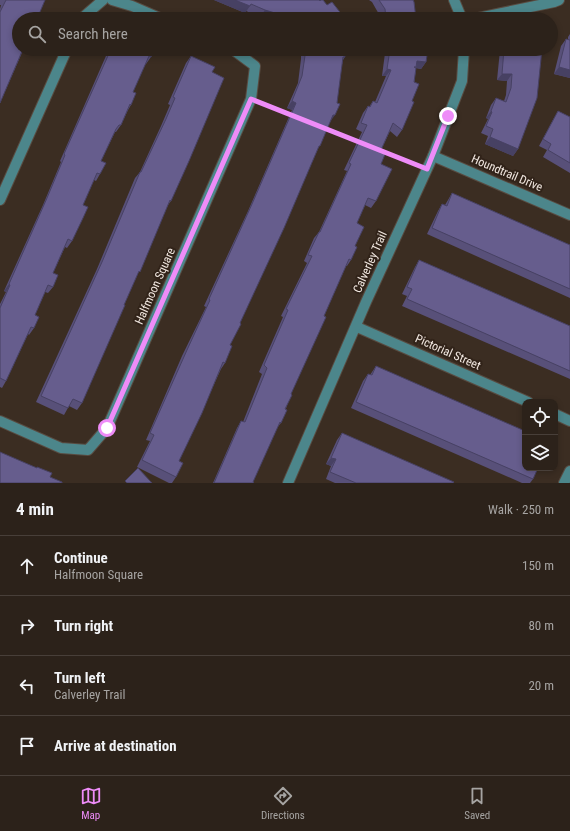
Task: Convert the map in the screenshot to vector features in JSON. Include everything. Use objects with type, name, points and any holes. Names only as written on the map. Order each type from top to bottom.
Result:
[{"type":"street","points":[[89,12],[103,0]]},
{"type":"street","points":[[112,0],[146,12]]},
{"type":"street","points":[[454,0],[459,12]]},
{"type":"street","points":[[506,12],[559,0]]},
{"type":"street","points":[[0,200],[64,56]]},
{"type":"street","name":"Halfmoon Square","points":[[0,421],[61,448],[88,450],[107,428],[251,99],[256,66],[242,56]]},
{"type":"street","name":"Calverley Trail","points":[[288,483],[357,326],[369,295],[433,156],[462,81],[464,56]]},
{"type":"street","name":"Houndtrail Drive","points":[[433,156],[570,215]]},
{"type":"street","name":"Pictorial Street","points":[[357,326],[522,399]]},
{"type":"street","points":[[558,415],[570,421]]},
{"type":"street","points":[[564,483],[570,471]]},
{"type":"path","points":[[251,99],[296,117]]},
{"type":"path","points":[[326,128],[362,143]]},
{"type":"path","points":[[377,149],[427,169]]},
{"type":"building","points":[[6,0],[45,0],[40,12],[12,12],[12,56],[20,56],[0,103],[0,12]]},
{"type":"building","points":[[235,0],[323,0],[327,5],[332,2],[340,12],[272,12],[251,4],[250,6]]},
{"type":"building","points":[[379,0],[413,0],[415,12],[385,12]]},
{"type":"building","points":[[566,39],[570,40],[570,70],[559,67]]},
{"type":"building","points":[[108,56],[149,56],[133,92],[136,93],[131,105],[130,104],[121,125],[119,125],[116,129],[101,161],[106,163],[100,174],[97,173],[83,205],[88,207],[72,241],[68,239],[53,273],[58,275],[53,287],[48,285],[35,315],[39,317],[34,328],[31,327],[6,381],[0,378],[0,308],[65,155],[64,154]]},
{"type":"building","points":[[191,56],[215,67],[212,72],[224,78],[82,403],[73,399],[68,408],[41,396],[102,262],[140,172],[166,119],[175,98],[173,97]]},
{"type":"building","points":[[305,56],[345,56],[343,57],[337,103],[340,104],[335,115],[333,115],[284,228],[230,345],[232,346],[225,363],[223,362],[202,413],[179,461],[183,463],[176,477],[142,460],[154,435],[150,433],[296,103],[292,101],[302,76]]},
{"type":"building","points":[[389,56],[427,56],[426,62],[417,61],[416,67],[414,67],[416,68],[414,82],[419,84],[412,101],[414,102],[402,130],[393,123],[381,150],[386,152],[381,164],[392,169],[376,201],[368,198],[357,223],[364,227],[355,246],[357,247],[351,260],[349,259],[324,316],[326,317],[291,394],[292,395],[285,409],[287,410],[281,423],[280,422],[253,482],[254,483],[214,483],[241,421],[245,422],[267,368],[264,365],[288,310],[286,309],[312,256],[308,255],[351,164],[349,163],[367,125],[361,123],[368,106],[370,107],[373,101],[377,103],[391,70],[387,69]]},
{"type":"building","points":[[503,56],[541,56],[537,98],[518,149],[490,137],[493,129],[486,126],[496,98],[506,102],[511,88],[512,74],[502,74]]},
{"type":"building","points":[[558,111],[570,117],[570,163],[548,150],[551,144],[543,139]]},
{"type":"building","points":[[452,193],[570,245],[570,289],[432,228],[442,204],[447,206]]},
{"type":"building","points":[[419,260],[570,326],[570,371],[407,299],[412,289],[407,287]]},
{"type":"building","points":[[376,366],[522,430],[522,471],[537,471],[533,479],[356,402],[368,374],[372,375]]},
{"type":"building","points":[[342,433],[454,482],[356,483],[330,472],[336,459],[331,458]]},
{"type":"building","points":[[0,452],[52,473],[50,477],[62,483],[0,483]]},
{"type":"building","points":[[138,468],[152,483],[127,483],[125,481]]},
{"type":"route","points":[[107,428],[251,99],[427,169],[448,116]]}]
